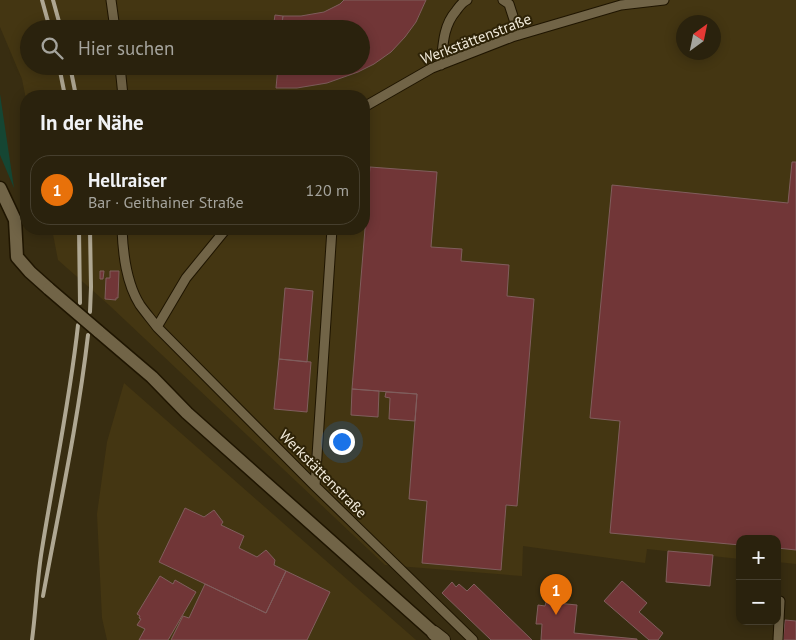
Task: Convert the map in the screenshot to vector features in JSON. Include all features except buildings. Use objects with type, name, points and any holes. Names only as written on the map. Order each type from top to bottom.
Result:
[{"type":"street","points":[[0,188],[15,220],[17,257],[30,272],[152,377],[187,413],[439,636]]},
{"type":"lane","points":[[110,0],[113,20]]},
{"type":"lane","points":[[441,64],[444,36],[449,19],[467,0]]},
{"type":"lane","points":[[503,0],[508,4],[519,35]]},
{"type":"lane","name":"Werkstättenstraße","points":[[370,104],[432,68],[519,35],[621,5],[664,0]]},
{"type":"lane","points":[[121,75],[122,90]]},
{"type":"lane","name":"Werkstättenstraße","points":[[122,235],[130,284],[139,304],[157,327],[472,640]]},
{"type":"lane","points":[[157,327],[186,278],[221,235]]},
{"type":"lane","points":[[315,486],[332,235]]},
{"type":"lane","points":[[778,640],[779,625]]},
{"type":"shaded area","points":[[0,0],[796,0],[796,564],[781,562],[781,535],[736,535],[736,559],[647,549],[645,563],[523,546],[522,576],[385,565],[109,305],[58,260],[53,235],[370,235],[370,90],[24,90],[20,75],[370,75],[370,20],[20,20],[20,74],[0,27]]},
{"type":"shaded area","points":[[124,383],[416,640],[107,640],[102,618],[97,514],[107,442]]},
{"type":"green space","points":[[0,94],[14,188],[0,155]]},
{"type":"railway","points":[[42,0],[48,20]]},
{"type":"railway","points":[[53,0],[59,20]]},
{"type":"railway","points":[[61,75],[64,90]]},
{"type":"railway","points":[[72,75],[75,90]]},
{"type":"railway","points":[[79,235],[80,303]]},
{"type":"railway","points":[[90,235],[90,312]]},
{"type":"railway","points":[[32,640],[40,560],[66,409],[78,325]]},
{"type":"railway","points":[[43,596],[74,433],[88,335]]},
{"type":"place","name":"Hellraiser","points":[[556,615]]}]
